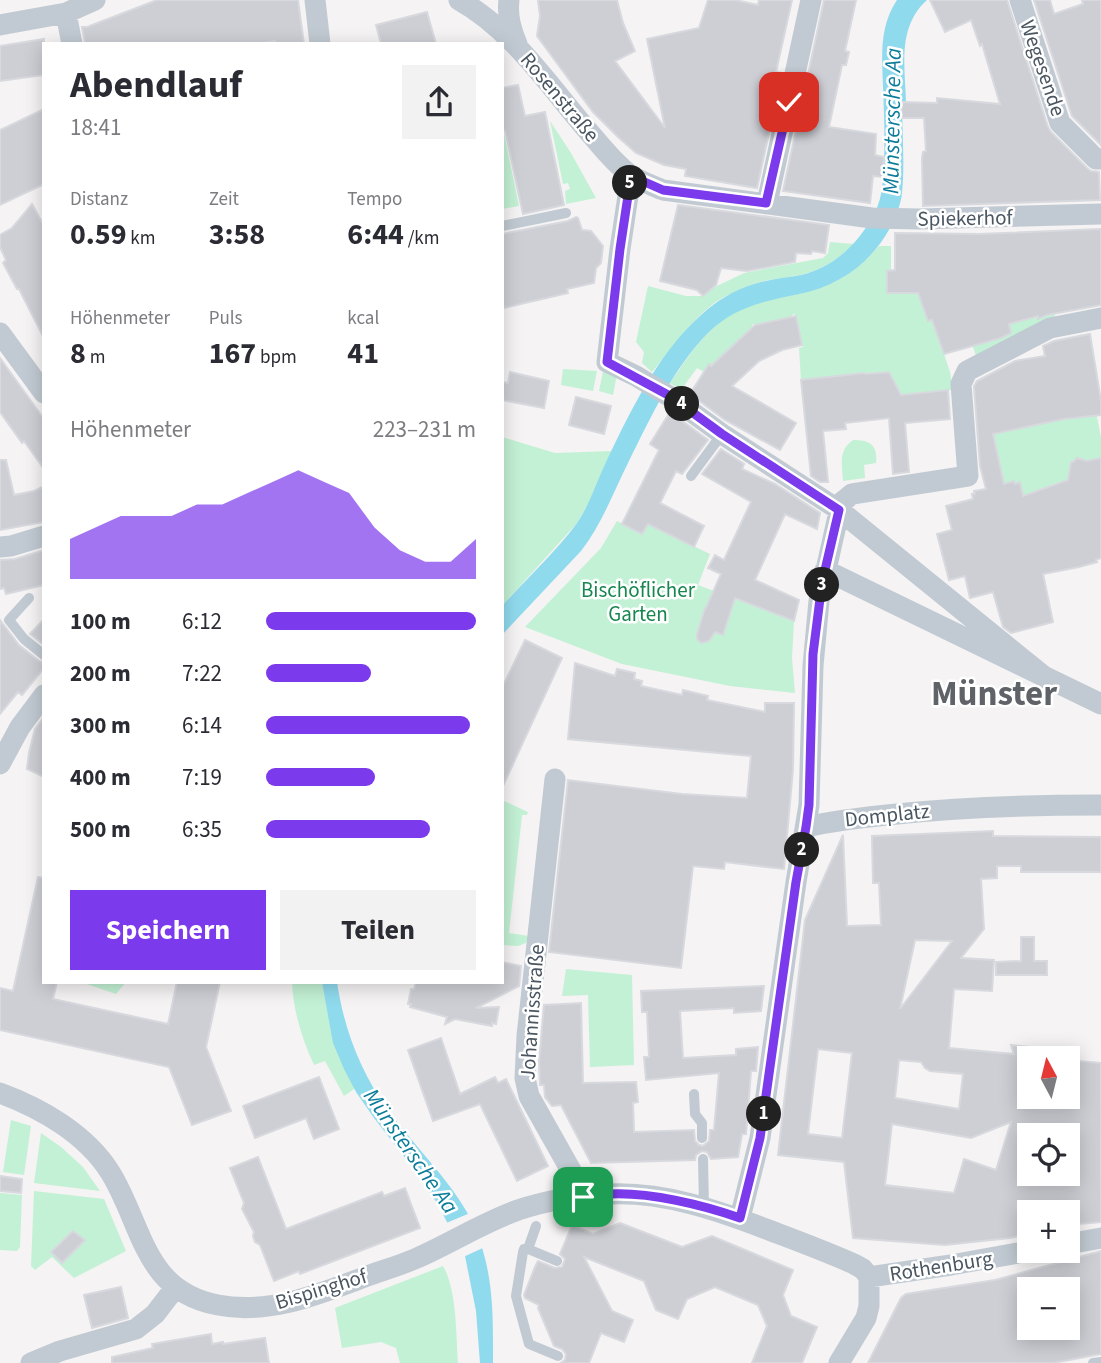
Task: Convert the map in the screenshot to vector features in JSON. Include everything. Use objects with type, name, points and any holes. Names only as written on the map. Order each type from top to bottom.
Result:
[{"type":"street","points":[[0,25],[66,13],[95,0]]},
{"type":"street","points":[[315,0],[320,42]]},
{"type":"street","points":[[466,4],[485,7],[498,0]]},
{"type":"street","points":[[509,0],[510,27],[518,46]]},
{"type":"street","points":[[766,203],[811,0]]},
{"type":"street","name":"Wegesende","points":[[1020,0],[1060,123],[1096,159],[1101,159]]},
{"type":"street","name":"Rosenstraße","points":[[466,4],[518,46],[616,163],[631,176],[663,190]]},
{"type":"street","points":[[66,13],[72,42]]},
{"type":"street","points":[[631,176],[607,362],[670,396],[722,434],[839,510],[1046,678]]},
{"type":"street","name":"Spiekerhof","points":[[663,190],[872,218],[1101,214]]},
{"type":"street","points":[[583,1197],[629,1194],[704,1207],[740,1218],[760,1138],[806,827],[813,654],[819,601],[841,503],[852,494],[968,476],[961,384],[967,371],[1050,328],[1101,318]]},
{"type":"street","points":[[1,335],[42,390]]},
{"type":"street","points":[[0,547],[42,537]]},
{"type":"street","points":[[825,570],[1101,704]]},
{"type":"street","points":[[0,764],[20,727],[42,698]]},
{"type":"street","name":"Johannisstraße","points":[[555,779],[527,1036],[525,1078],[529,1096],[578,1183],[583,1197]]},
{"type":"street","name":"Domplatz","points":[[806,827],[832,821],[935,810],[1101,805]]},
{"type":"street","points":[[0,1093],[65,1126],[97,1154],[123,1197],[151,1259],[175,1287],[155,1314],[136,1329],[60,1351],[31,1363]]},
{"type":"street","name":"Bispinghof","points":[[175,1287],[222,1306],[266,1306],[315,1296],[417,1258],[521,1209],[583,1197]]},
{"type":"street","name":"Rothenburg","points":[[740,1218],[854,1264],[863,1269],[869,1277],[1017,1253]]},
{"type":"street","points":[[1080,1242],[1101,1238]]},
{"type":"street","points":[[839,1363],[866,1318],[869,1306],[869,1277]]},
{"type":"lane","points":[[504,226],[566,213]]},
{"type":"lane","points":[[691,476],[722,434]]},
{"type":"lane","points":[[29,598],[9,620],[24,639],[42,653]]},
{"type":"lane","points":[[694,1094],[695,1114],[702,1123],[702,1138]]},
{"type":"lane","points":[[703,1159],[704,1207]]},
{"type":"lane","points":[[536,1226],[528,1249],[523,1252],[516,1296],[529,1344],[558,1356]]},
{"type":"lane","points":[[528,1249],[557,1261]]},
{"type":"lane","points":[[1093,1363],[1101,1362]]},
{"type":"green space","points":[[550,121],[596,198],[566,204],[565,191],[570,189],[568,183],[563,184]]},
{"type":"green space","points":[[504,133],[519,206],[504,209]]},
{"type":"green space","points":[[830,242],[854,244],[818,269],[797,276],[757,283],[722,298],[696,319],[652,372],[642,363],[644,352],[636,342],[648,286],[686,296],[702,296],[744,273],[823,258],[828,253]]},
{"type":"green space","points":[[879,246],[891,246],[891,271],[887,271],[887,293],[1042,285],[1057,321],[976,356],[966,326],[938,336],[953,390],[913,393],[902,397],[889,372],[801,380],[799,348],[803,347],[795,314],[792,317],[753,324],[710,365],[706,373],[697,368],[681,390],[670,383],[698,344],[725,319],[754,304],[815,289],[838,280]]},
{"type":"green space","points":[[563,369],[597,371],[593,391],[561,385]]},
{"type":"green space","points":[[603,371],[617,374],[613,395],[599,391]]},
{"type":"green space","points":[[1096,412],[1101,437],[1101,459],[1088,461],[1070,470],[1073,482],[1059,488],[1057,483],[1051,485],[1052,489],[1022,497],[1020,482],[1003,486],[990,430],[1045,423],[1056,419],[1059,421],[1058,418],[1072,418]]},
{"type":"green space","name":"Bischöflicher Garten","points":[[504,438],[555,453],[612,451],[577,523],[504,604]]},
{"type":"green space","points":[[853,440],[872,445],[876,452],[876,463],[864,465],[865,478],[843,481],[843,453]]},
{"type":"green space","name":"Bischöflicher Garten","points":[[617,521],[642,534],[648,524],[710,554],[698,585],[794,621],[792,658],[795,693],[730,686],[622,664],[525,627],[601,548]]},
{"type":"green space","points":[[504,801],[528,812],[527,815],[522,815],[509,933],[529,936],[526,943],[518,946],[504,945]]},
{"type":"green space","points":[[566,969],[632,975],[634,1065],[590,1067],[588,995],[562,996]]},
{"type":"green space","points":[[87,984],[124,984],[116,994]]},
{"type":"green space","points":[[292,984],[325,984],[357,1087],[344,1096],[325,1061],[314,1065],[294,1003]]},
{"type":"green space","points":[[11,1120],[31,1126],[24,1175],[3,1172]]},
{"type":"green space","points":[[41,1133],[83,1167],[100,1191],[34,1183]]},
{"type":"green space","points":[[34,1191],[104,1199],[126,1251],[74,1278],[52,1257],[35,1270],[31,1266]]},
{"type":"green space","points":[[0,1193],[22,1195],[20,1247],[17,1251],[0,1250]]},
{"type":"green space","points":[[443,1266],[451,1287],[458,1363],[400,1363],[396,1348],[381,1342],[342,1348],[335,1308]]},
{"type":"water","name":"Münstersche Aa","points":[[897,0],[927,0],[917,11],[907,35],[904,61],[906,102],[902,103],[902,193],[890,228],[882,241],[863,263],[840,279],[814,290],[750,306],[728,317],[708,333],[684,362],[663,395],[588,541],[504,633],[504,604],[577,523],[644,388],[684,331],[712,306],[739,289],[801,275],[825,266],[845,252],[869,223],[878,206],[883,180],[883,42],[891,10]]},
{"type":"water","name":"Münstersche Aa","points":[[322,984],[337,984],[349,1033],[369,1080],[399,1125],[458,1198],[477,1231],[487,1265],[491,1293],[493,1363],[480,1363],[476,1311],[465,1256],[424,1182],[356,1092],[333,1043]]},
{"type":"pier","points":[[470,1213],[481,1231],[485,1247],[461,1258],[444,1224]]},
{"type":"building","points":[[157,0],[298,0],[304,42],[85,42],[82,27]]},
{"type":"building","points":[[538,0],[617,0],[635,51],[615,61],[665,128],[647,39],[699,28],[708,0],[735,0],[758,5],[759,0],[792,0],[776,72],[782,73],[757,188],[685,176],[686,169],[664,165],[636,153],[593,112],[537,36],[540,16]]},
{"type":"building","points":[[824,0],[856,0],[845,51],[849,52],[846,65],[842,65],[829,127],[876,134],[875,155],[884,157],[883,177],[873,176],[870,203],[783,191]]},
{"type":"building","points":[[930,0],[1007,0],[1048,127],[1087,168],[1099,172],[1100,200],[923,206],[922,158],[923,152],[926,151],[924,118],[901,118],[902,102],[937,103],[937,98],[1000,104],[982,44],[980,46],[971,20],[945,32]]},
{"type":"building","points":[[1034,0],[1050,0],[1054,14],[1083,4],[1082,0],[1101,0],[1101,145],[1072,116]]},
{"type":"building","points":[[427,12],[435,42],[380,42],[376,25]]},
{"type":"building","points":[[44,39],[42,75],[0,81],[0,46]]},
{"type":"building","points":[[518,85],[525,116],[545,112],[564,205],[523,214],[504,130],[504,88]]},
{"type":"building","points":[[42,110],[42,185],[0,205],[0,130]]},
{"type":"building","points":[[32,204],[42,222],[42,334],[3,263],[6,260],[0,247],[0,235],[12,228]]},
{"type":"building","points":[[678,205],[829,225],[825,253],[796,253],[795,262],[747,271],[721,268],[716,285],[703,296],[697,290],[660,281]]},
{"type":"building","points":[[578,218],[582,230],[591,231],[603,246],[594,283],[567,289],[568,293],[504,308],[504,234]]},
{"type":"building","points":[[1101,229],[1101,305],[1009,324],[1011,333],[1001,338],[944,354],[932,320],[928,321],[918,293],[887,293],[887,271],[895,270],[895,233],[979,234]]},
{"type":"building","points":[[796,316],[802,345],[782,350],[759,361],[732,386],[796,423],[780,450],[725,420],[690,394],[709,364],[711,366],[755,325]]},
{"type":"building","points":[[1090,334],[1101,415],[1064,419],[993,434],[1004,484],[1020,482],[1023,496],[1068,480],[1071,462],[1077,458],[1087,461],[1101,458],[1101,558],[1096,560],[1097,562],[1079,567],[1043,574],[1053,622],[1011,633],[1003,627],[993,592],[970,598],[965,576],[949,580],[937,534],[952,530],[946,506],[973,499],[974,491],[986,489],[980,466],[974,386],[977,381],[1015,361],[1045,356],[1043,346],[1054,341]]},
{"type":"building","points":[[0,358],[42,416],[42,466],[24,441],[22,443],[0,412]]},
{"type":"building","points":[[510,372],[549,381],[544,408],[504,400],[504,382],[508,383]]},
{"type":"building","points":[[889,372],[901,395],[948,390],[950,419],[905,423],[909,472],[893,474],[889,418],[845,423],[846,429],[823,431],[828,482],[820,482],[811,476],[801,380]]},
{"type":"building","points":[[576,397],[611,406],[604,434],[569,425]]},
{"type":"building","points":[[670,412],[708,440],[682,474],[676,471],[660,503],[704,526],[694,547],[648,524],[642,534],[622,524],[659,450],[650,444]]},
{"type":"building","points":[[721,449],[744,464],[742,469],[775,484],[820,513],[817,529],[785,514],[755,580],[799,600],[794,621],[735,598],[723,635],[715,632],[709,641],[701,643],[697,634],[705,608],[721,574],[708,568],[715,555],[724,560],[751,502],[702,474]]},
{"type":"building","points":[[0,460],[6,460],[14,495],[42,487],[42,522],[0,530]]},
{"type":"building","points":[[42,551],[42,585],[6,594],[4,588],[0,589],[0,560],[15,559]]},
{"type":"building","points":[[0,620],[19,645],[42,662],[42,670],[22,695],[18,692],[0,714]]},
{"type":"building","points":[[42,621],[42,643],[30,634]]},
{"type":"building","points":[[525,640],[562,658],[504,784],[504,684]]},
{"type":"building","points":[[575,663],[615,676],[617,669],[635,673],[634,679],[642,681],[641,686],[682,695],[683,690],[708,696],[707,700],[765,712],[765,703],[794,703],[793,769],[784,869],[725,862],[724,869],[693,866],[681,968],[549,952],[568,780],[682,794],[747,798],[751,756],[568,739]]},
{"type":"building","points":[[42,720],[42,776],[27,769],[35,729]]},
{"type":"building","points":[[993,831],[993,836],[1101,837],[1101,872],[1021,872],[1021,866],[997,866],[997,878],[981,879],[984,929],[961,958],[994,960],[992,991],[954,989],[949,1048],[1014,1054],[1011,1045],[1020,1046],[1017,1046],[1017,1110],[1080,1110],[1080,1061],[1101,1063],[1101,1222],[1080,1224],[1080,1200],[1017,1200],[1017,1237],[945,1245],[853,1238],[844,1162],[778,1155],[805,920],[843,835],[847,926],[881,925],[879,883],[873,883],[872,836]],"holes":[[[915,940],[952,941],[900,1009]],[[818,1049],[852,1053],[842,1138],[808,1134]],[[899,1060],[921,1062],[930,1071],[963,1074],[959,1109],[895,1098]],[[1011,1122],[996,1170],[964,1159],[954,1193],[885,1185],[892,1124],[971,1138]]]},
{"type":"building","points":[[38,877],[42,878],[42,984],[57,984],[53,999],[168,1024],[177,984],[220,984],[206,1047],[231,1111],[192,1125],[169,1067],[0,1030],[0,988],[13,991]]},
{"type":"building","points":[[1021,937],[1034,937],[1034,961],[1047,961],[1047,975],[996,975],[996,962],[1021,961]]},
{"type":"building","points":[[504,962],[521,966],[519,986],[476,1008],[499,1007],[496,1024],[492,1023],[492,1026],[455,1019],[445,1024],[447,1017],[410,1007],[411,1004],[408,1004],[411,989],[414,989],[415,984],[504,984]]},
{"type":"building","points":[[764,986],[761,1011],[734,1013],[734,1008],[680,1011],[683,1058],[736,1055],[736,1049],[758,1047],[756,1071],[751,1071],[746,1134],[742,1134],[738,1157],[711,1159],[707,1152],[702,1151],[696,1155],[695,1160],[591,1163],[561,1105],[552,1106],[545,1097],[544,1085],[540,1085],[539,1062],[544,1005],[581,1003],[583,1083],[636,1082],[638,1102],[633,1103],[634,1132],[694,1130],[695,1141],[703,1146],[709,1141],[710,1130],[714,1130],[719,1073],[646,1080],[644,1057],[649,1057],[647,1012],[642,1012],[641,991]]},
{"type":"building","points":[[441,1038],[460,1094],[495,1077],[498,1083],[506,1079],[548,1166],[517,1181],[480,1104],[433,1121],[408,1050]]},
{"type":"building","points":[[319,1077],[339,1129],[314,1139],[306,1118],[255,1138],[243,1106]]},
{"type":"building","points":[[258,1157],[286,1229],[382,1192],[384,1196],[405,1188],[420,1228],[300,1274],[299,1271],[274,1281],[242,1209],[244,1203],[230,1168]]},
{"type":"building","points":[[0,1176],[22,1179],[21,1193],[0,1191]]},
{"type":"building","points":[[620,1223],[682,1247],[712,1236],[793,1270],[783,1295],[791,1316],[817,1327],[802,1363],[752,1363],[767,1326],[758,1305],[715,1287],[687,1299],[678,1319],[656,1310],[644,1281],[584,1257],[612,1311],[633,1320],[624,1342],[601,1333],[589,1363],[561,1363],[566,1354],[554,1346],[539,1305],[524,1295],[535,1267],[538,1261],[555,1268],[562,1267],[565,1259],[560,1254],[572,1225],[593,1234]]},
{"type":"building","points":[[73,1231],[85,1240],[62,1263],[51,1252]]},
{"type":"building","points":[[1101,1251],[1101,1354],[1053,1363],[868,1363],[901,1298],[906,1294],[995,1280],[1057,1263],[1080,1263],[1080,1257]]},
{"type":"building","points":[[121,1287],[128,1318],[92,1328],[84,1295]]},
{"type":"building","points":[[211,1334],[212,1344],[265,1338],[269,1363],[112,1363],[112,1357],[153,1348],[152,1344]]},
{"type":"district","name":"Münster","points":[[994,694]]},
{"type":"route","points":[[583,1197],[609,1194],[644,1196],[704,1207],[740,1218],[760,1138],[809,805],[813,666],[819,601],[839,510],[722,434],[670,396],[607,362],[631,176],[663,190],[766,203],[789,102]]}]
